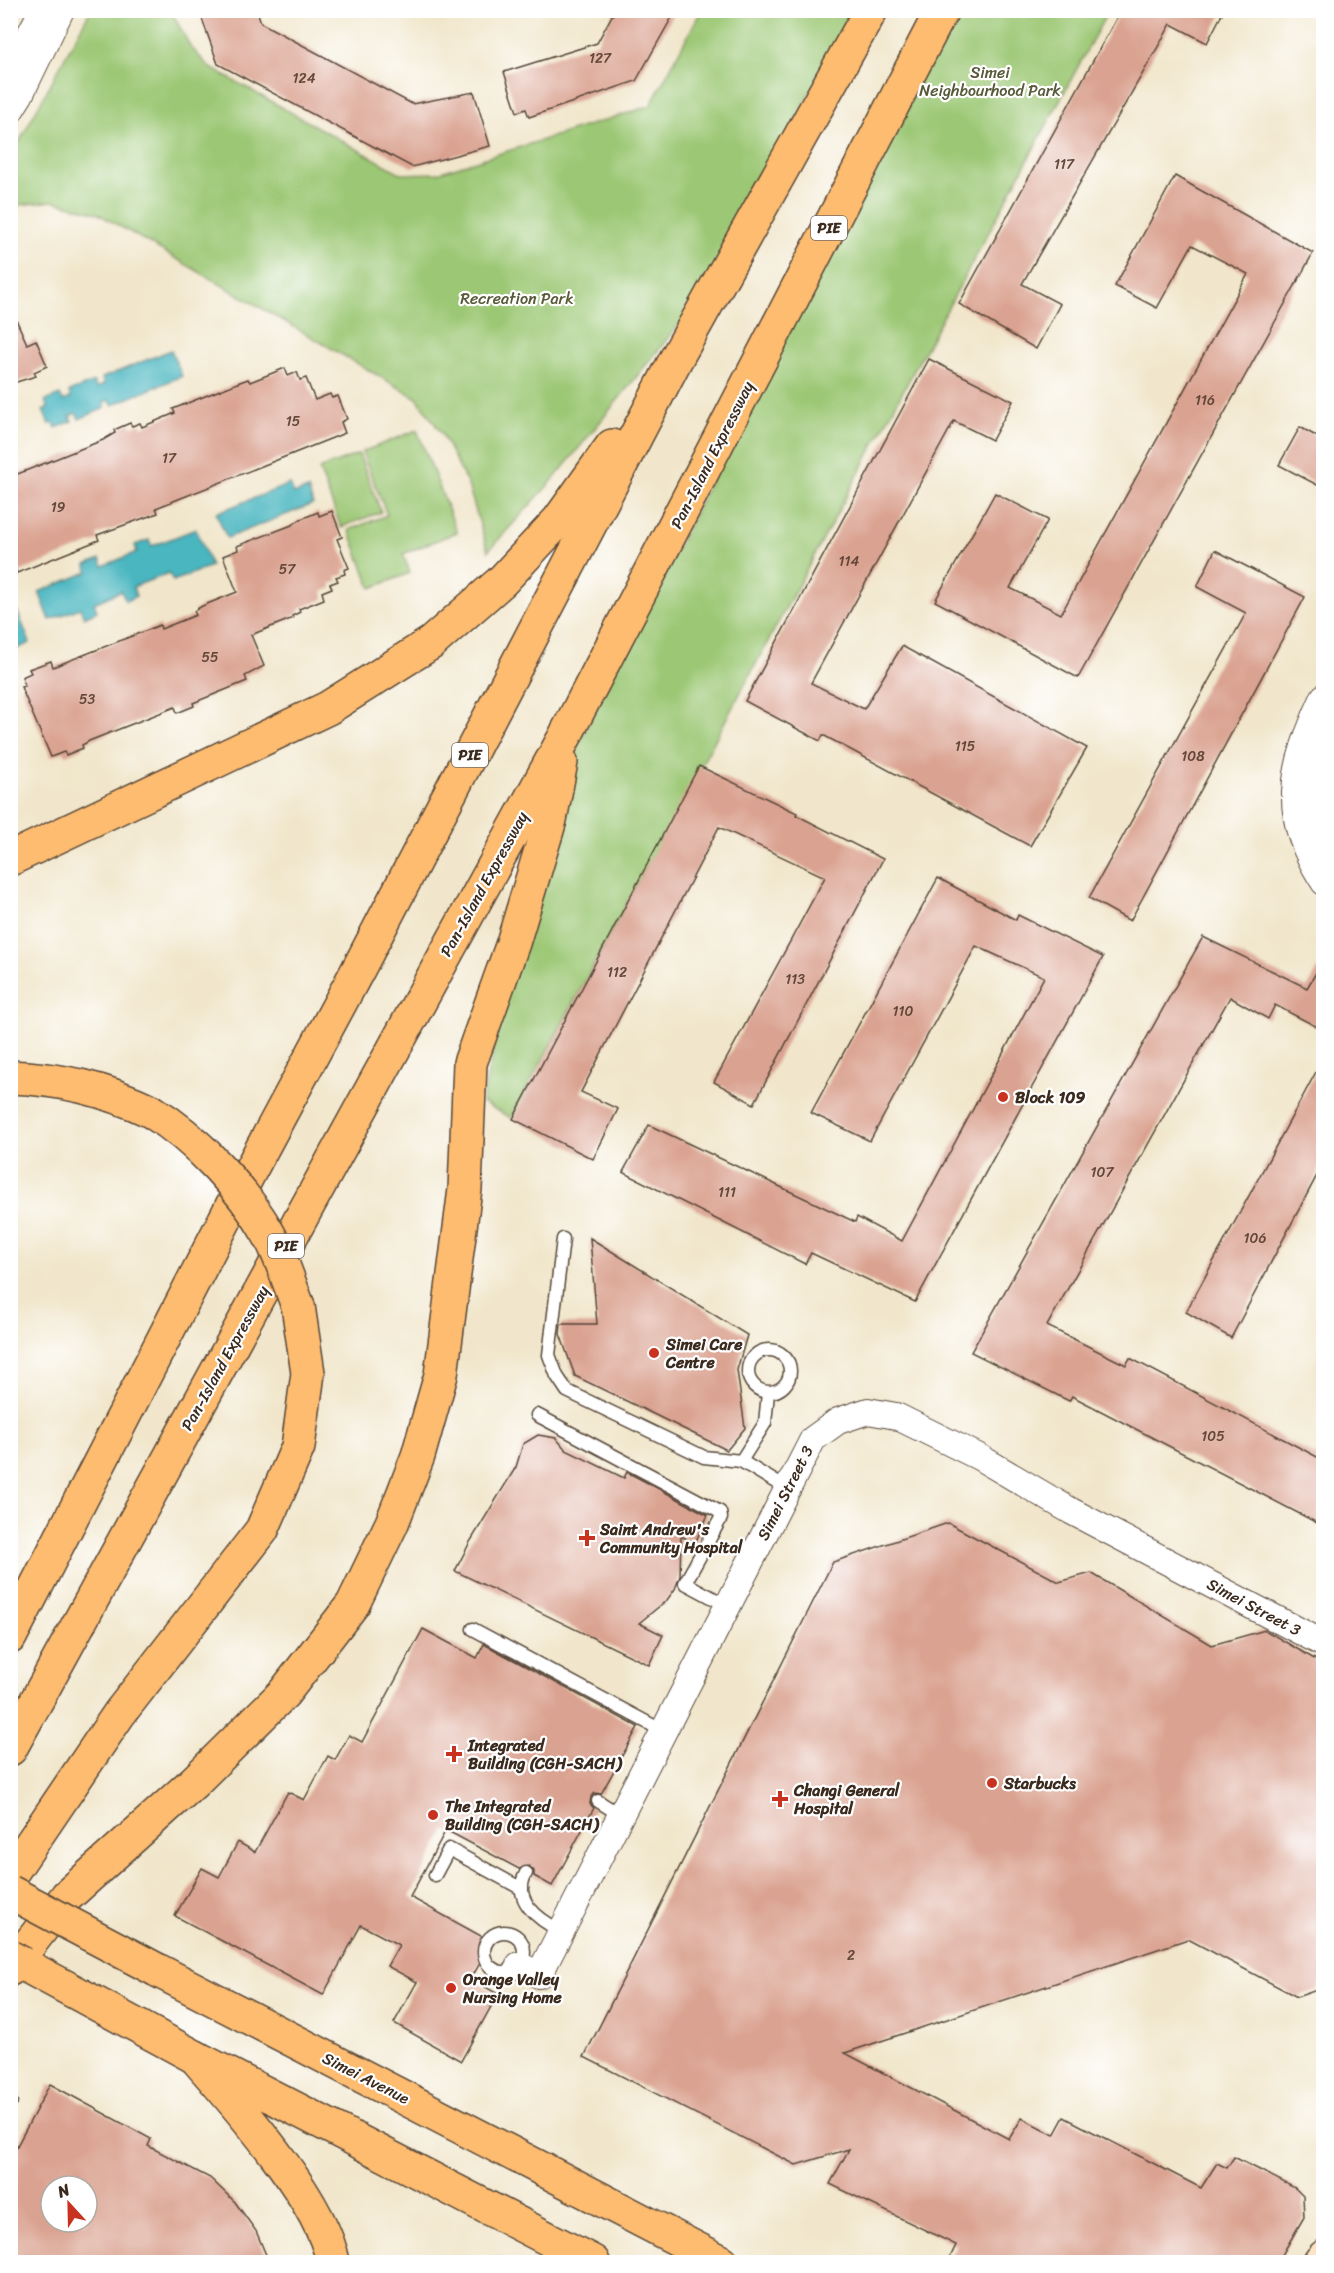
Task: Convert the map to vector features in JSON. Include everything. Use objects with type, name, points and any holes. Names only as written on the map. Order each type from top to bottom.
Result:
[{"type":"main road","name":"PIE","points":[[10,1637],[251,1169],[366,954],[676,359],[871,10]]},
{"type":"main road","name":"Pan-Island Expressway","points":[[10,1749],[562,742],[942,10]]},
{"type":"main road","points":[[10,859],[328,708],[431,643],[502,581],[559,520],[676,359]]},
{"type":"main road","points":[[10,1969],[67,1896],[194,1782],[284,1693],[353,1604],[392,1523],[418,1456],[441,1375],[465,1189],[470,1063],[513,943],[550,819],[557,790],[562,742]]},
{"type":"main road","points":[[10,1077],[63,1081],[95,1087],[151,1111],[185,1134],[219,1168],[269,1234],[298,1306],[308,1372],[298,1447],[262,1530],[119,1714],[10,1875]]},
{"type":"main road","name":"Simei Avenue","points":[[10,1892],[722,2262]]},
{"type":"main road","points":[[10,1957],[195,2057],[593,2262]]},
{"type":"main road","points":[[195,2057],[237,2106],[291,2177],[330,2245],[333,2262]]},
{"type":"main road","points":[[1320,2262],[1323,2257]]},
{"type":"street","points":[[10,72],[42,10]]},
{"type":"street","points":[[10,111],[21,95],[61,10]]},
{"type":"street","points":[[1323,698],[1303,744],[1294,792],[1296,823],[1305,852],[1323,882]]},
{"type":"street","points":[[1323,745],[1313,793],[1315,819],[1323,844]]},
{"type":"street","name":"Simei Street 3","points":[[519,1965],[539,1976],[813,1439],[838,1421],[868,1411],[896,1416],[979,1457],[1071,1511],[1323,1644]]},
{"type":"lane","points":[[563,1239],[549,1355],[557,1376],[567,1391],[704,1457],[741,1461],[788,1490]]},
{"type":"lane","points":[[741,1461],[765,1423],[768,1393]]},
{"type":"lane","points":[[537,1415],[716,1507],[722,1518],[685,1583],[728,1606]]},
{"type":"lane","points":[[473,1629],[663,1731]]},
{"type":"lane","points":[[598,1801],[620,1815]]},
{"type":"lane","points":[[435,1875],[449,1849],[522,1889]]},
{"type":"lane","points":[[526,1873],[522,1889],[526,1904],[539,1919],[561,1931]]},
{"type":"green space","name":"Recreation Park","points":[[90,11],[171,11],[190,46],[209,67],[402,174],[438,173],[650,106],[701,11],[852,11],[706,291],[553,480],[488,551],[468,485],[442,434],[417,398],[97,213],[53,201],[11,206],[10,153],[18,144]]},
{"type":"green space","name":"Simei Neighbourhood Park","points":[[948,11],[1108,11],[511,1118],[482,1102],[515,946],[560,780]]},
{"type":"green space","points":[[417,430],[457,532],[403,554],[410,573],[371,588],[349,530],[387,515],[362,452]]},
{"type":"green space","points":[[359,454],[381,512],[341,527],[319,469]]},
{"type":"water","points":[[171,350],[182,376],[112,405],[110,400],[104,402],[105,408],[79,419],[76,413],[70,416],[72,421],[56,428],[54,423],[49,424],[43,410],[48,408],[45,401],[60,395],[63,401],[71,398],[69,392],[94,382],[96,388],[104,385],[102,378]]},
{"type":"water","points":[[290,484],[294,494],[308,489],[313,504],[227,538],[216,513]]},
{"type":"water","points":[[196,529],[211,566],[173,581],[169,573],[133,587],[136,596],[126,601],[121,591],[94,603],[97,611],[84,617],[80,608],[50,620],[39,592],[88,572],[86,565],[100,559],[103,566],[137,552],[135,545],[149,540],[152,546]]},
{"type":"water","points":[[14,603],[30,643],[11,651],[11,604]]},
{"type":"building","points":[[199,10],[257,10],[261,23],[412,104],[474,92],[490,146],[412,167],[218,64]]},
{"type":"building","points":[[615,10],[676,10],[636,81],[529,117],[526,109],[517,112],[504,72],[597,43]]},
{"type":"building","points":[[1121,10],[1224,10],[1207,43],[1171,24],[1022,284],[1060,304],[1036,349],[959,304]]},
{"type":"building","points":[[1175,176],[1313,253],[1078,678],[935,601],[995,493],[1048,520],[1010,588],[1061,614],[1248,274],[1192,245],[1157,308],[1115,286]]},
{"type":"building","points":[[10,306],[27,344],[36,340],[47,366],[34,372],[36,376],[10,384]]},
{"type":"building","points":[[929,359],[1013,401],[992,440],[954,421],[811,683],[864,709],[902,646],[1087,748],[1030,846],[823,735],[820,741],[745,701]]},
{"type":"building","points":[[285,368],[288,376],[297,372],[300,380],[306,378],[315,400],[330,394],[332,398],[338,396],[347,419],[341,422],[345,433],[156,508],[158,513],[97,535],[99,540],[17,573],[15,568],[10,569],[10,477],[103,440],[115,433],[114,430],[130,423],[132,426],[140,423],[142,427],[175,413],[173,409],[248,379],[250,382]]},
{"type":"building","points":[[1300,427],[1323,440],[1323,488],[1279,465]]},
{"type":"building","points":[[332,511],[342,537],[337,539],[349,568],[344,570],[345,574],[336,577],[338,581],[330,584],[332,588],[322,592],[324,599],[299,609],[300,612],[292,616],[293,618],[251,635],[264,666],[245,676],[247,681],[193,703],[194,706],[177,713],[175,707],[89,741],[82,745],[83,748],[66,755],[64,752],[51,757],[21,687],[25,686],[22,677],[31,673],[29,669],[51,661],[53,667],[160,625],[161,629],[196,615],[194,611],[202,606],[237,592],[223,556],[238,550],[237,546],[292,525],[301,519],[318,512],[319,516]]},
{"type":"building","points":[[1215,550],[1305,597],[1130,921],[1089,898],[1246,613],[1197,587]]},
{"type":"building","points":[[699,766],[797,813],[796,815],[883,859],[754,1104],[714,1082],[825,877],[719,827],[581,1092],[618,1109],[593,1159],[513,1119]]},
{"type":"building","points":[[938,878],[1016,920],[1018,915],[1103,957],[915,1302],[811,1253],[805,1264],[623,1172],[649,1125],[855,1222],[857,1217],[902,1241],[1044,977],[976,946],[870,1141],[811,1113]]},
{"type":"building","points":[[1203,937],[1307,988],[1323,961],[1323,1030],[1275,1005],[1268,1019],[1230,997],[1047,1326],[1126,1365],[1130,1358],[1323,1460],[1323,1526],[1072,1396],[1069,1401],[971,1352]]},
{"type":"building","points":[[1323,1059],[1323,1164],[1231,1338],[1186,1312]]},
{"type":"building","name":"Simei Care Centre","points":[[590,1238],[747,1335],[737,1370],[745,1428],[727,1450],[575,1376],[560,1334],[561,1324],[597,1324]]},
{"type":"building","points":[[538,1435],[556,1438],[566,1450],[624,1478],[627,1472],[708,1515],[695,1543],[681,1536],[680,1576],[675,1589],[667,1600],[639,1623],[663,1635],[649,1665],[455,1571],[516,1467],[523,1444]]},
{"type":"building","points":[[948,1523],[1059,1582],[1091,1573],[1212,1645],[1265,1630],[1323,1664],[1323,1978],[1317,1990],[1297,1997],[1188,1939],[845,2053],[1009,2139],[1022,2118],[1054,2135],[1064,2117],[1201,2188],[1217,2163],[1227,2168],[1234,2157],[1295,2188],[1303,2196],[1304,2217],[1278,2262],[948,2262],[956,2245],[830,2184],[849,2149],[796,2165],[584,2057],[833,1562]]},
{"type":"building","name":"The Integrated Building (CGH-SACH)","points":[[423,1629],[477,1658],[484,1644],[638,1727],[601,1794],[595,1793],[591,1797],[590,1804],[594,1808],[552,1886],[534,1876],[534,1871],[529,1866],[519,1869],[446,1830],[410,1897],[492,1942],[471,1979],[498,1994],[461,2061],[394,2023],[417,1982],[387,1966],[399,1945],[361,1925],[323,1995],[175,1916],[202,1868],[219,1877],[238,1842],[255,1852],[288,1792],[304,1800],[328,1756],[335,1760],[349,1735],[362,1742]]},
{"type":"building","points":[[50,2084],[151,2139],[148,2146],[210,2178],[235,2202],[256,2231],[269,2262],[10,2262],[10,2159]]},
{"type":"place","name":"Block 109","points":[[1003,1097]]},
{"type":"place","name":"Simei Care Centre","points":[[654,1353]]},
{"type":"place","name":"Saint Andrew's Community Hospital","points":[[587,1538]]},
{"type":"place","name":"Integrated Building (CGH-SACH)","points":[[454,1754]]},
{"type":"place","name":"Starbucks","points":[[992,1783]]},
{"type":"place","name":"Changi General Hospital","points":[[780,1799]]},
{"type":"place","name":"The Integrated Building (CGH-SACH)","points":[[433,1815]]},
{"type":"place","name":"Orange Valley Nursing Home","points":[[451,1988]]}]
